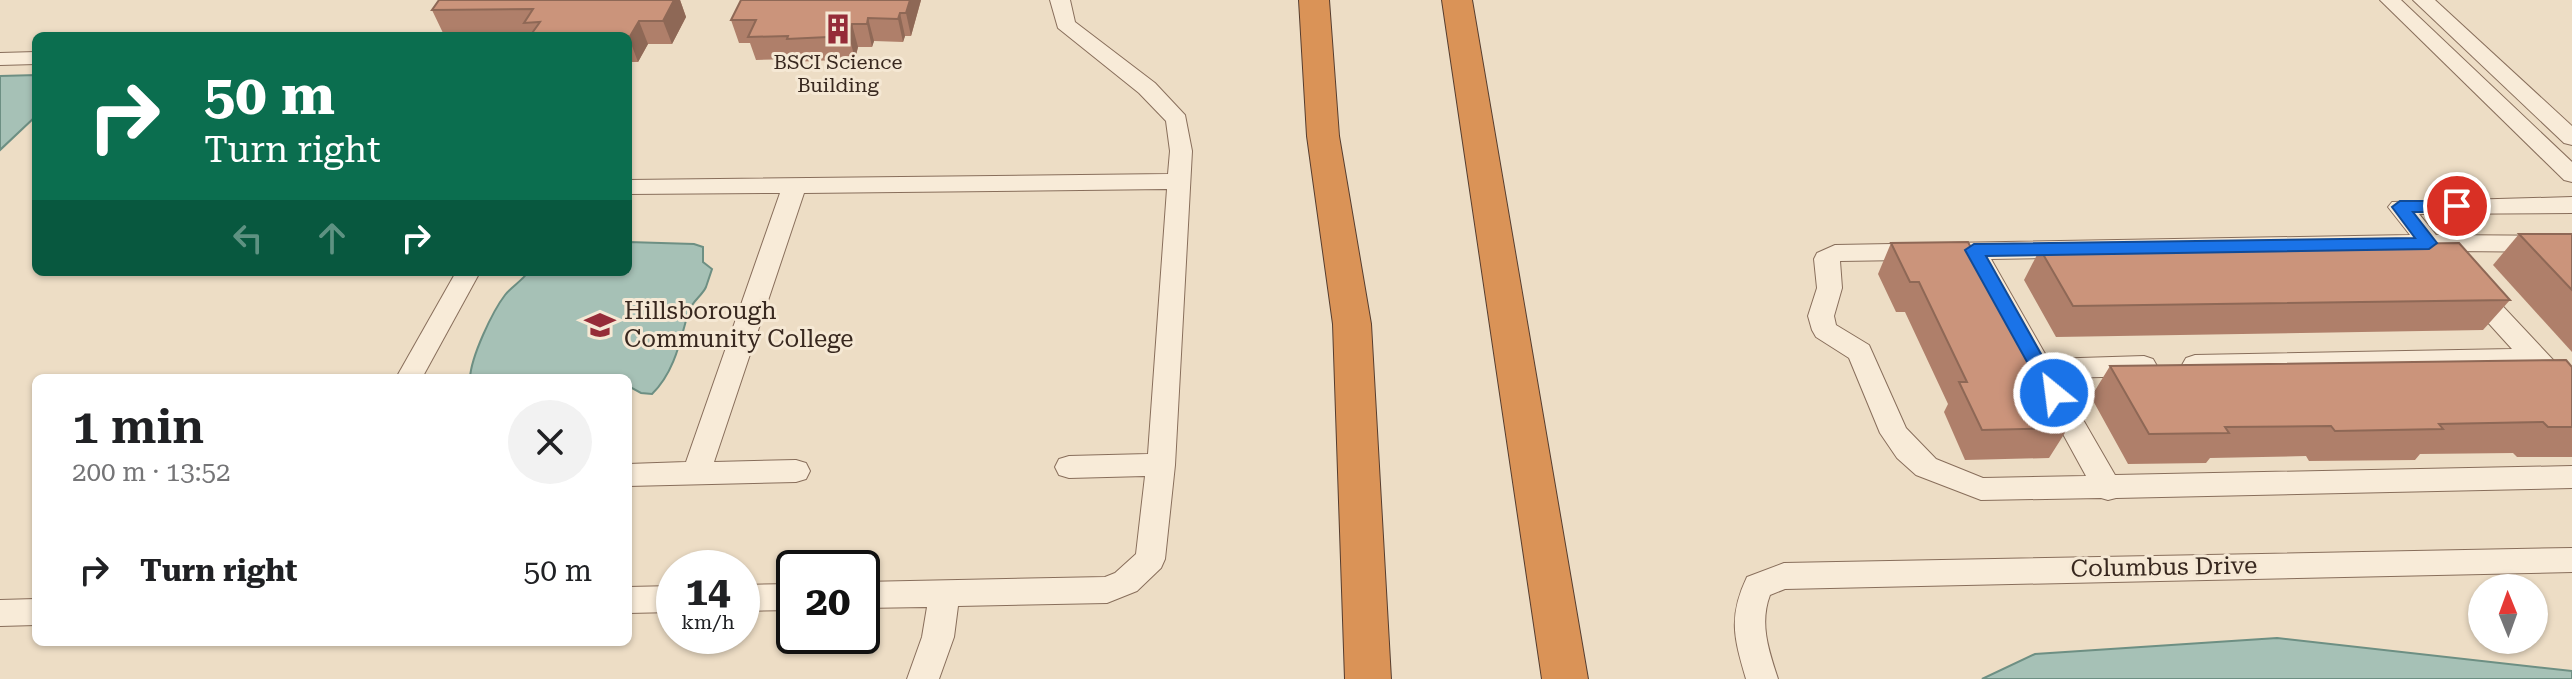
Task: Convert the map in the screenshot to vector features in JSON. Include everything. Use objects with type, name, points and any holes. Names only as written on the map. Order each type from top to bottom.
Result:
[{"type":"highway","points":[[1314,0],[1323,136],[1352,324],[1368,679]]},
{"type":"highway","points":[[1457,0],[1565,679]]},
{"type":"street","points":[[880,595],[1107,590],[1126,582],[1150,559],[1161,465],[1181,151],[1177,120],[1147,88],[1065,24],[1060,0]]},
{"type":"street","points":[[2390,0],[2572,175]]},
{"type":"street","points":[[2423,0],[2562,120],[2572,138]]},
{"type":"street","points":[[0,59],[32,58]]},
{"type":"street","points":[[632,187],[1179,181]]},
{"type":"street","points":[[696,473],[795,184]]},
{"type":"street","points":[[2572,205],[2400,207],[2429,243],[2572,397]]},
{"type":"street","points":[[2572,244],[2429,243],[1835,253],[1826,259],[1831,281],[1829,298],[1821,316],[1825,330],[1860,352],[1894,433],[1926,467],[1981,489],[2108,489],[2572,477]]},
{"type":"street","points":[[1974,250],[2108,489]]},
{"type":"street","points":[[411,374],[466,276]]},
{"type":"street","points":[[2040,369],[2535,358]]},
{"type":"street","points":[[1069,467],[1161,465]]},
{"type":"street","points":[[632,475],[796,471]]},
{"type":"street","name":"Columbus Drive","points":[[1762,679],[1747,627],[1748,605],[1758,586],[1784,576],[2572,560]]},
{"type":"street","points":[[923,679],[938,637],[945,593]]},
{"type":"street","points":[[632,600],[656,599]]},
{"type":"street","points":[[0,613],[32,612]]},
{"type":"shaded area","points":[[32,75],[32,120],[0,150],[0,76]]},
{"type":"shaded area","points":[[632,242],[703,247],[703,262],[712,269],[704,290],[689,309],[671,367],[652,394],[632,388],[632,374],[470,374],[478,347],[494,312],[505,295],[523,278],[632,276]]},
{"type":"shaded area","points":[[2277,638],[2572,671],[2572,679],[1982,679],[2035,654]]},
{"type":"building","points":[[439,0],[674,0],[663,21],[639,21],[632,33],[533,32],[540,22],[524,23],[533,9],[432,10]]},
{"type":"building","points":[[741,0],[910,0],[906,13],[900,13],[898,19],[868,18],[867,24],[852,24],[849,36],[787,39],[788,36],[748,37],[756,20],[731,20]]},
{"type":"building","points":[[2519,234],[2572,234],[2572,290]]},
{"type":"building","points":[[1968,242],[2068,428],[1982,430],[1959,382],[1967,382],[1919,282],[1910,282],[1891,243]]},
{"type":"building","points":[[2459,243],[2510,300],[2073,306],[2040,249],[2109,248],[2111,252],[2297,245],[2300,249],[2393,248],[2390,244]]},
{"type":"building","points":[[2566,360],[2572,367],[2572,427],[2548,427],[2543,422],[2439,424],[2443,429],[2335,431],[2331,426],[2225,427],[2229,433],[2149,434],[2110,366]]},
{"type":"place","name":"BSCI Science Building","points":[[838,29]]},
{"type":"place","name":"Hillsborough Community College","points":[[600,325]]},
{"type":"route","points":[[2054,393],[1974,250],[2429,243],[2400,207],[2457,206]]}]
